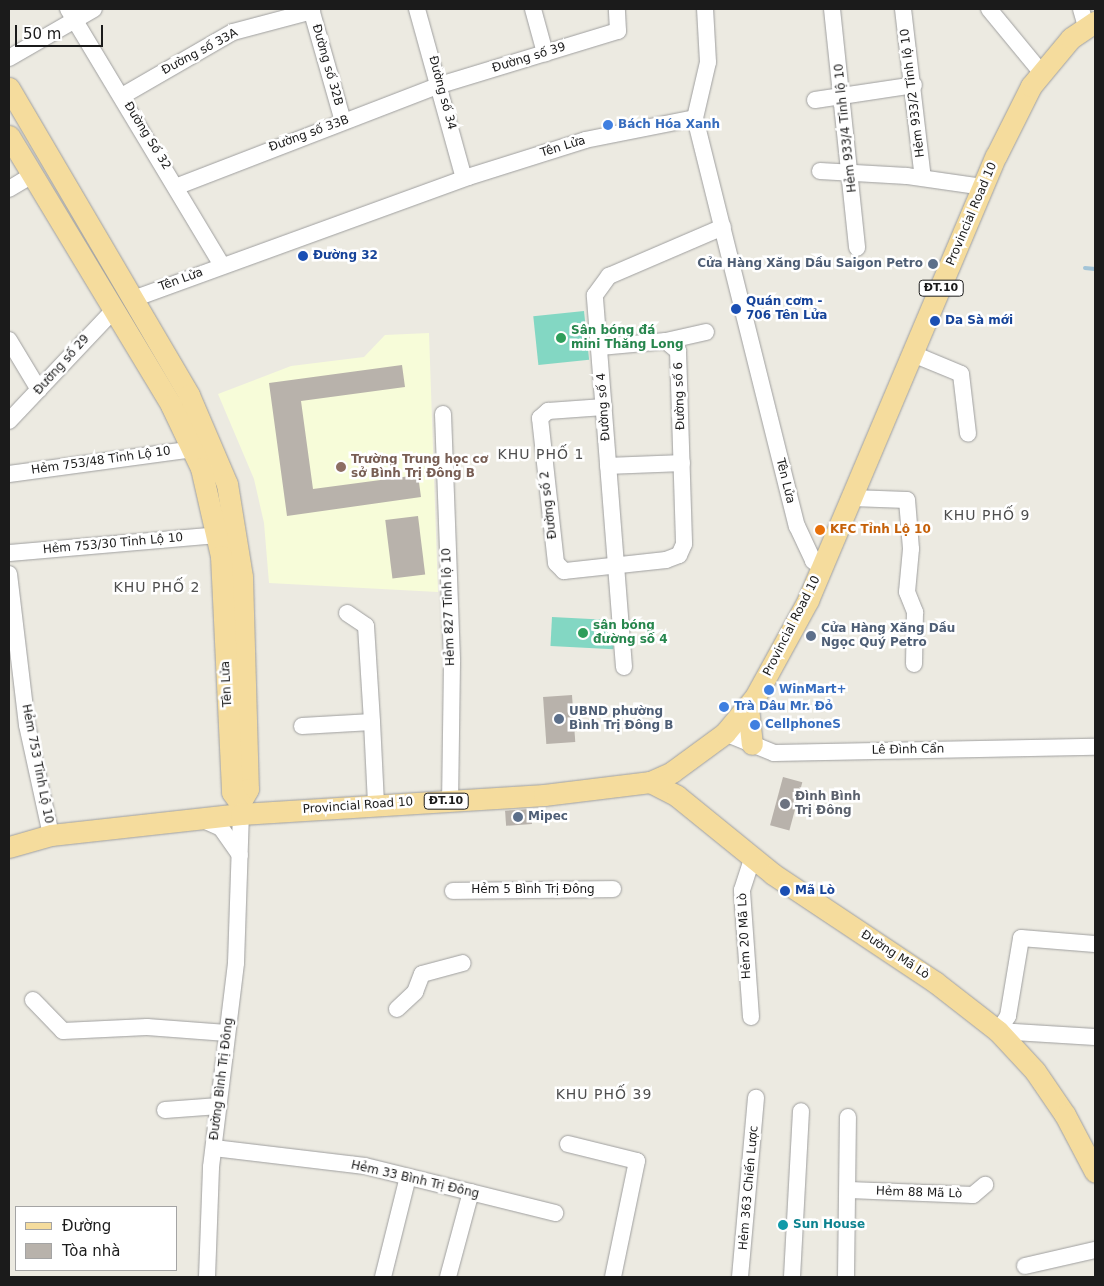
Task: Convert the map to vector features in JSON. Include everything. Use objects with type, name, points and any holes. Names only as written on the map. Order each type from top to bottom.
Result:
[{"type":"main road","name":"Provincial Road 10","points":[[9,847],[50,836],[201,819],[241,808],[376,805],[562,794],[650,782],[672,772],[725,733],[748,707],[823,566],[983,187],[1041,72],[1087,19]]},
{"type":"main road","name":"Tên Lửa","points":[[9,88],[124,304],[193,449],[218,535],[232,792],[241,808]]},
{"type":"main road","name":"Tên Lửa","points":[[9,136],[32,175],[124,304],[200,416],[233,508],[241,554],[248,789],[241,808]]},
{"type":"main road","points":[[748,707],[752,744]]},
{"type":"main road","name":"Đường Mã Lò","points":[[650,782],[677,796],[753,857],[998,1030],[1048,1090],[1095,1172]]},
{"type":"street","points":[[9,58],[71,14],[94,9]]},
{"type":"street","name":"Đường số 34","points":[[417,9],[440,85],[464,178]]},
{"type":"street","points":[[533,9],[545,53]]},
{"type":"street","name":"Đường số 39","points":[[440,85],[618,31],[617,9]]},
{"type":"street","points":[[694,118],[708,62],[705,9]]},
{"type":"street","name":"Hẻm 933/4 Tỉnh lộ 10","points":[[832,9],[843,95],[848,172],[857,248]]},
{"type":"street","name":"Hẻm 933/2 Tỉnh lộ 10","points":[[903,9],[914,85],[923,178]]},
{"type":"street","points":[[990,9],[1041,72]]},
{"type":"street","name":"Đường số 33A","points":[[122,96],[233,32],[311,10]]},
{"type":"street","name":"Đường số 32B","points":[[311,10],[342,122]]},
{"type":"street","name":"Đường Số 32","points":[[71,14],[178,186],[222,265]]},
{"type":"street","name":"Đường số 33B","points":[[178,186],[440,85]]},
{"type":"street","points":[[815,100],[914,85]]},
{"type":"street","name":"Tên Lửa","points":[[124,304],[222,265],[464,178],[585,140],[694,118],[797,526],[813,562],[823,566]]},
{"type":"street","points":[[820,171],[923,178],[983,187]]},
{"type":"street","points":[[9,189],[32,175]]},
{"type":"street","name":"Đường số 4","points":[[624,667],[595,294],[602,281],[722,227]]},
{"type":"street","name":"Đường số 29","points":[[9,421],[124,304]]},
{"type":"street","points":[[600,347],[666,340],[706,332]]},
{"type":"street","points":[[9,340],[40,390]]},
{"type":"street","name":"Đường số 6","points":[[617,567],[666,560],[683,550],[679,357],[666,340]]},
{"type":"street","points":[[913,354],[961,374],[968,434]]},
{"type":"street","name":"Đường số 2","points":[[604,408],[548,411],[539,424],[558,567],[568,572],[617,567]]},
{"type":"street","name":"Hẻm 827 Tỉnh lộ 10","points":[[443,414],[452,662],[450,800]]},
{"type":"street","name":"Hẻm 753/48 Tỉnh Lộ 10","points":[[9,474],[193,449]]},
{"type":"street","points":[[608,466],[682,463]]},
{"type":"street","points":[[852,498],[907,500],[911,549],[906,592],[915,612],[914,664]]},
{"type":"street","name":"Hẻm 753/30 Tỉnh Lộ 10","points":[[9,553],[218,535]]},
{"type":"street","name":"Hẻm 753 Tỉnh Lộ 10","points":[[9,574],[27,725],[50,836]]},
{"type":"street","points":[[346,614],[366,626],[376,805]]},
{"type":"street","points":[[302,726],[372,722]]},
{"type":"street","name":"Lê Đình Cẩn","points":[[725,733],[774,753],[1095,747]]},
{"type":"street","name":"Đường Bình Trị Đông","points":[[206,1277],[214,1148],[227,1033],[240,882],[241,808]]},
{"type":"street","points":[[201,819],[226,832],[241,858]]},
{"type":"street","name":"Hẻm 20 Mã Lò","points":[[751,1017],[742,890],[753,857]]},
{"type":"street","name":"Hẻm 5 Bình Trị Đông","points":[[453,891],[613,889]]},
{"type":"street","points":[[998,1030],[1008,1016],[1021,938],[1095,944]]},
{"type":"street","points":[[397,1010],[415,992],[422,974],[463,963]]},
{"type":"street","points":[[33,1000],[63,1031],[147,1027],[227,1033]]},
{"type":"street","points":[[998,1030],[1095,1037]]},
{"type":"street","name":"Hẻm 363 Chiến Lược","points":[[740,1277],[756,1098]]},
{"type":"street","points":[[165,1110],[219,1106]]},
{"type":"street","points":[[792,1277],[801,1111]]},
{"type":"street","points":[[846,1277],[849,1190],[848,1117]]},
{"type":"street","points":[[568,1144],[637,1161],[613,1277]]},
{"type":"street","name":"Hẻm 33 Bình Trị Đông","points":[[214,1148],[268,1151],[408,1177],[555,1213]]},
{"type":"street","points":[[383,1277],[408,1177]]},
{"type":"street","name":"Hẻm 88 Mã Lò","points":[[849,1190],[974,1195],[985,1185]]},
{"type":"street","points":[[448,1277],[471,1192]]},
{"type":"street","points":[[1025,1266],[1095,1250]]},
{"type":"shaded area","name":"Sân bóng đá mini Thăng Long","points":[[584,311],[589,360],[538,365],[533,316]]},
{"type":"shaded area","name":"Trường Trung học cơ sở Bình Trị Đông B","points":[[429,333],[438,592],[269,583],[264,523],[254,479],[218,394],[291,366],[364,357],[385,335]]},
{"type":"shaded area","name":"sân bóng đường số 4","points":[[552,617],[615,620],[613,649],[550,646]]},
{"type":"building","points":[[402,365],[405,387],[301,401],[313,489],[418,475],[421,497],[287,516],[269,383]]},
{"type":"building","points":[[418,516],[425,575],[392,579],[385,520]]},
{"type":"building","name":"UBND phường Bình Trị Đông B","points":[[572,695],[575,742],[546,744],[543,697]]},
{"type":"building","name":"Đình Bình Trị Đông","points":[[783,777],[802,782],[789,830],[770,825]]},
{"type":"building","name":"Mipec","points":[[531,809],[532,824],[506,826],[505,811]]},
{"type":"waterway","points":[[1085,268],[1095,269]]},
{"type":"place","name":"Bách Hóa Xanh","points":[[608,125]]},
{"type":"place","name":"Đường 32","points":[[303,256]]},
{"type":"place","name":"Cửa Hàng Xăng Dầu Saigon Petro","points":[[933,264]]},
{"type":"place","name":"Quán cơm - 706 Tên Lửa","points":[[736,309]]},
{"type":"place","name":"Da Sà mới","points":[[935,321]]},
{"type":"place","name":"Sân bóng đá mini Thăng Long","points":[[561,338]]},
{"type":"place","name":"Trường Trung học cơ sở Bình Trị Đông B","points":[[341,467]]},
{"type":"place","name":"KFC Tỉnh Lộ 10","points":[[820,530]]},
{"type":"place","name":"sân bóng đường số 4","points":[[583,633]]},
{"type":"place","name":"Cửa Hàng Xăng Dầu Ngọc Quý Petro","points":[[811,636]]},
{"type":"place","name":"WinMart+","points":[[769,690]]},
{"type":"place","name":"Trà Dâu Mr. Đỏ","points":[[724,707]]},
{"type":"place","name":"UBND phường Bình Trị Đông B","points":[[559,719]]},
{"type":"place","name":"CellphoneS","points":[[755,725]]},
{"type":"place","name":"Đình Bình Trị Đông","points":[[785,804]]},
{"type":"place","name":"Mipec","points":[[518,817]]},
{"type":"place","name":"Mã Lò","points":[[785,891]]},
{"type":"place","name":"Sun House","points":[[783,1225]]},
{"type":"district","name":"KHU PHỐ 1","points":[[541,454]]},
{"type":"district","name":"KHU PHỐ 9","points":[[987,515]]},
{"type":"district","name":"KHU PHỐ 2","points":[[157,587]]},
{"type":"district","name":"KHU PHỐ 39","points":[[604,1094]]}]
